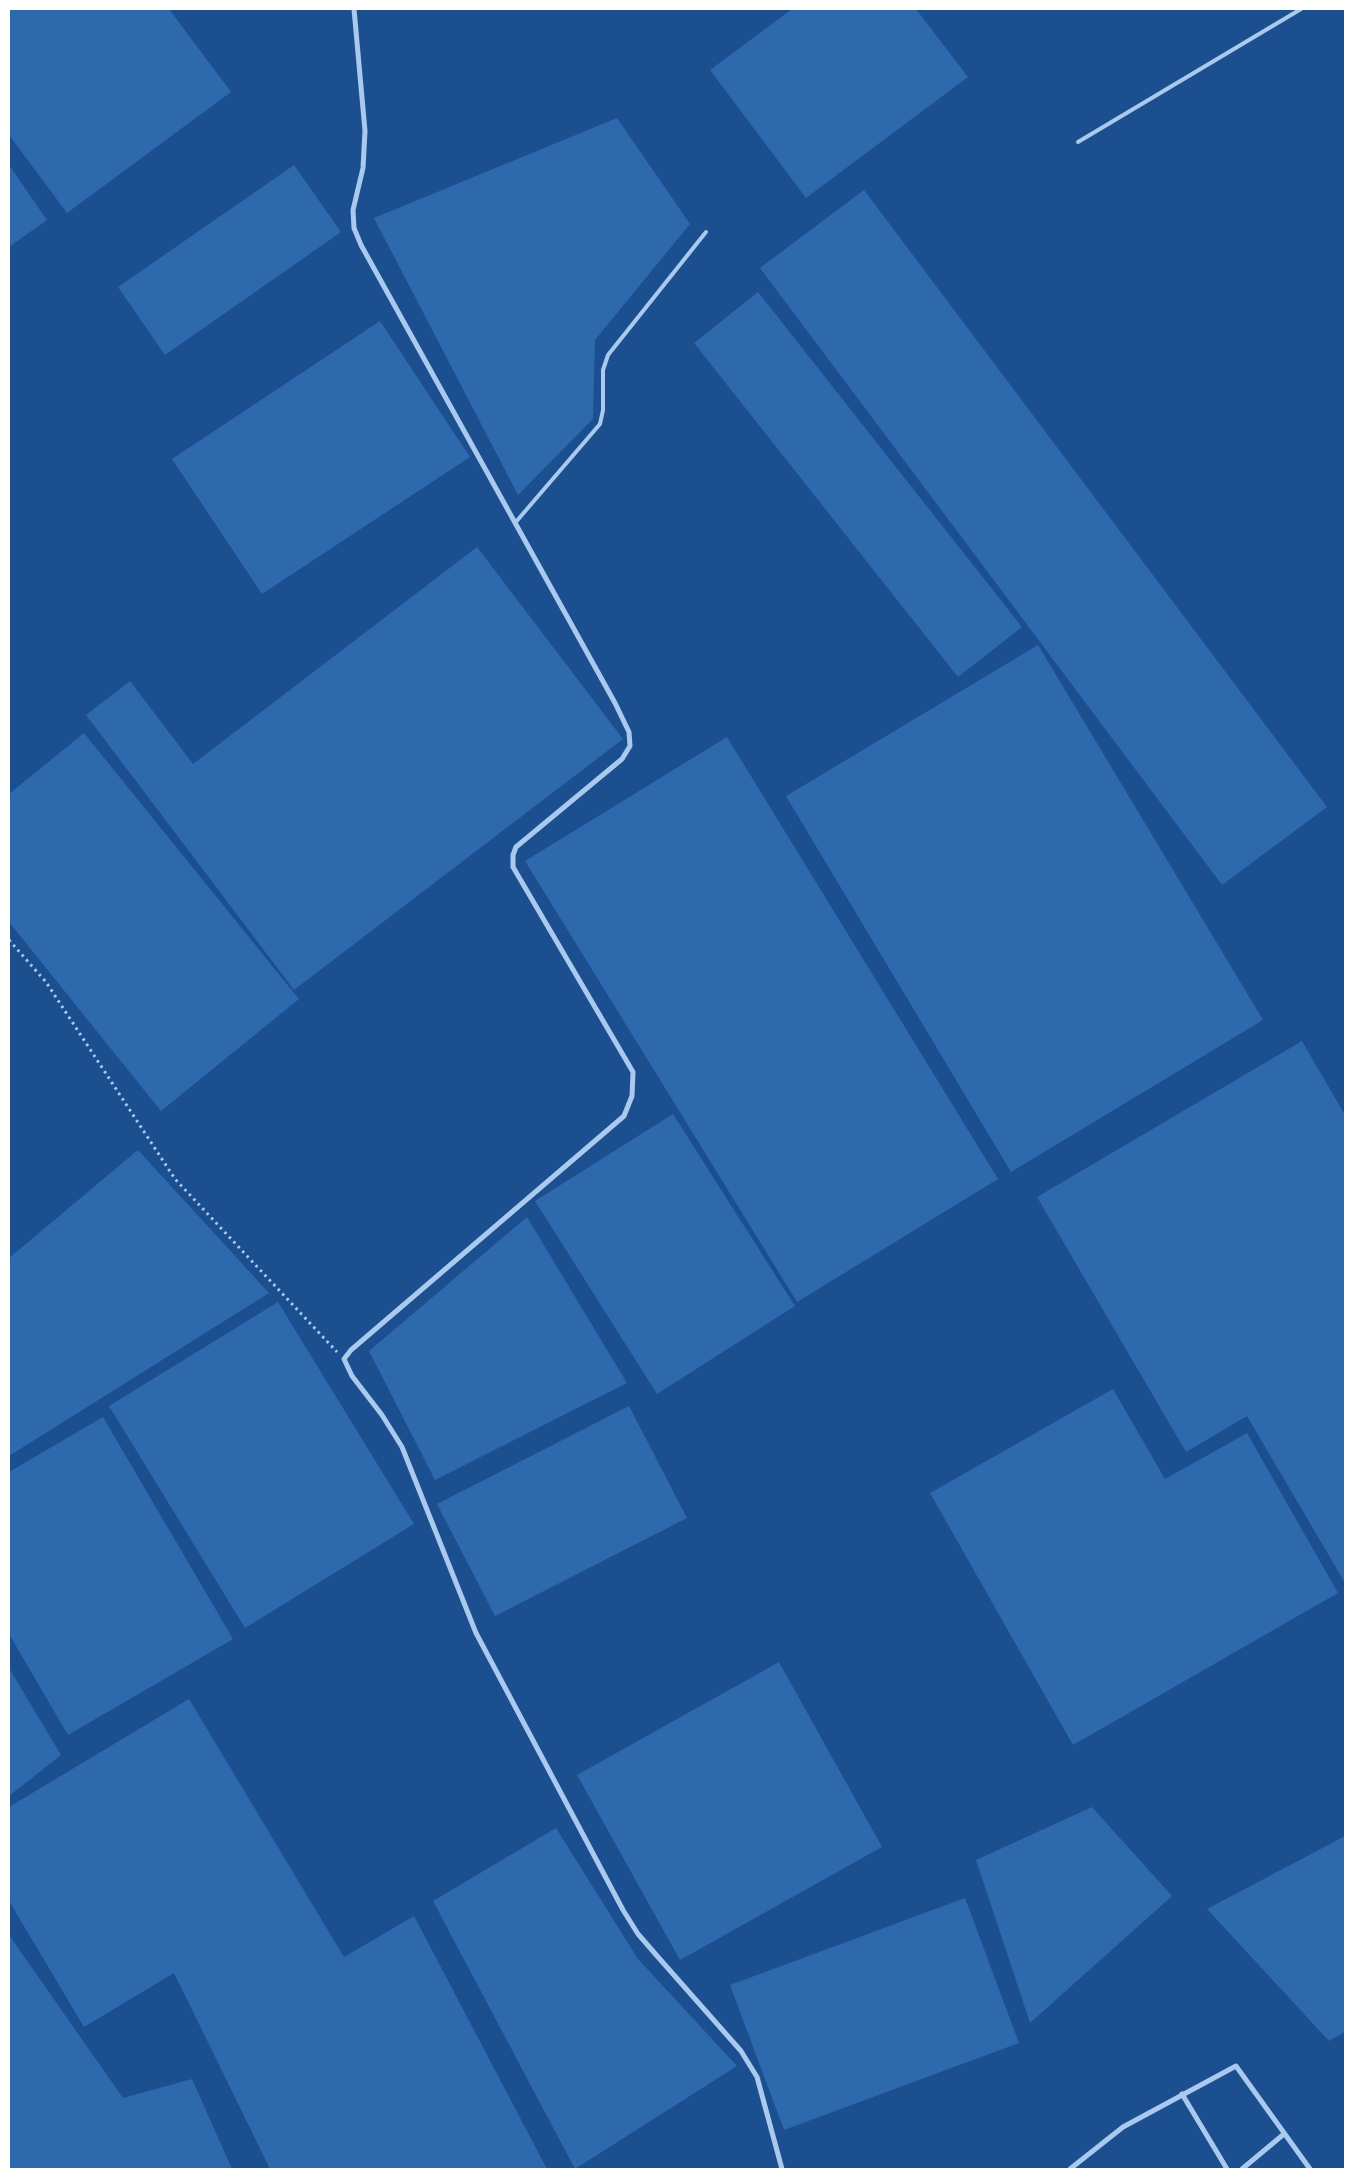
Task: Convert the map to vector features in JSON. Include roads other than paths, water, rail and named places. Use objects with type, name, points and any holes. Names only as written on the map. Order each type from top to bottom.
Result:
[{"type":"street","points":[[354,9],[365,132],[363,168],[353,210],[354,228],[361,245],[615,703],[629,732],[630,746],[622,759],[516,847],[513,855],[513,867],[633,1072],[632,1096],[624,1116],[352,1350],[344,1359],[352,1376],[382,1415],[402,1447],[476,1633],[623,1910],[638,1934],[741,2050],[757,2077],[782,2169]]},
{"type":"street","points":[[1070,2169],[1123,2126],[1236,2066],[1310,2169]]},
{"type":"street","points":[[1182,2094],[1227,2169]]},
{"type":"street","points":[[1242,2169],[1284,2134]]},
{"type":"lane","points":[[1078,142],[1301,9]]},
{"type":"lane","points":[[515,523],[600,424],[603,410],[603,370],[608,354],[706,232]]}]
